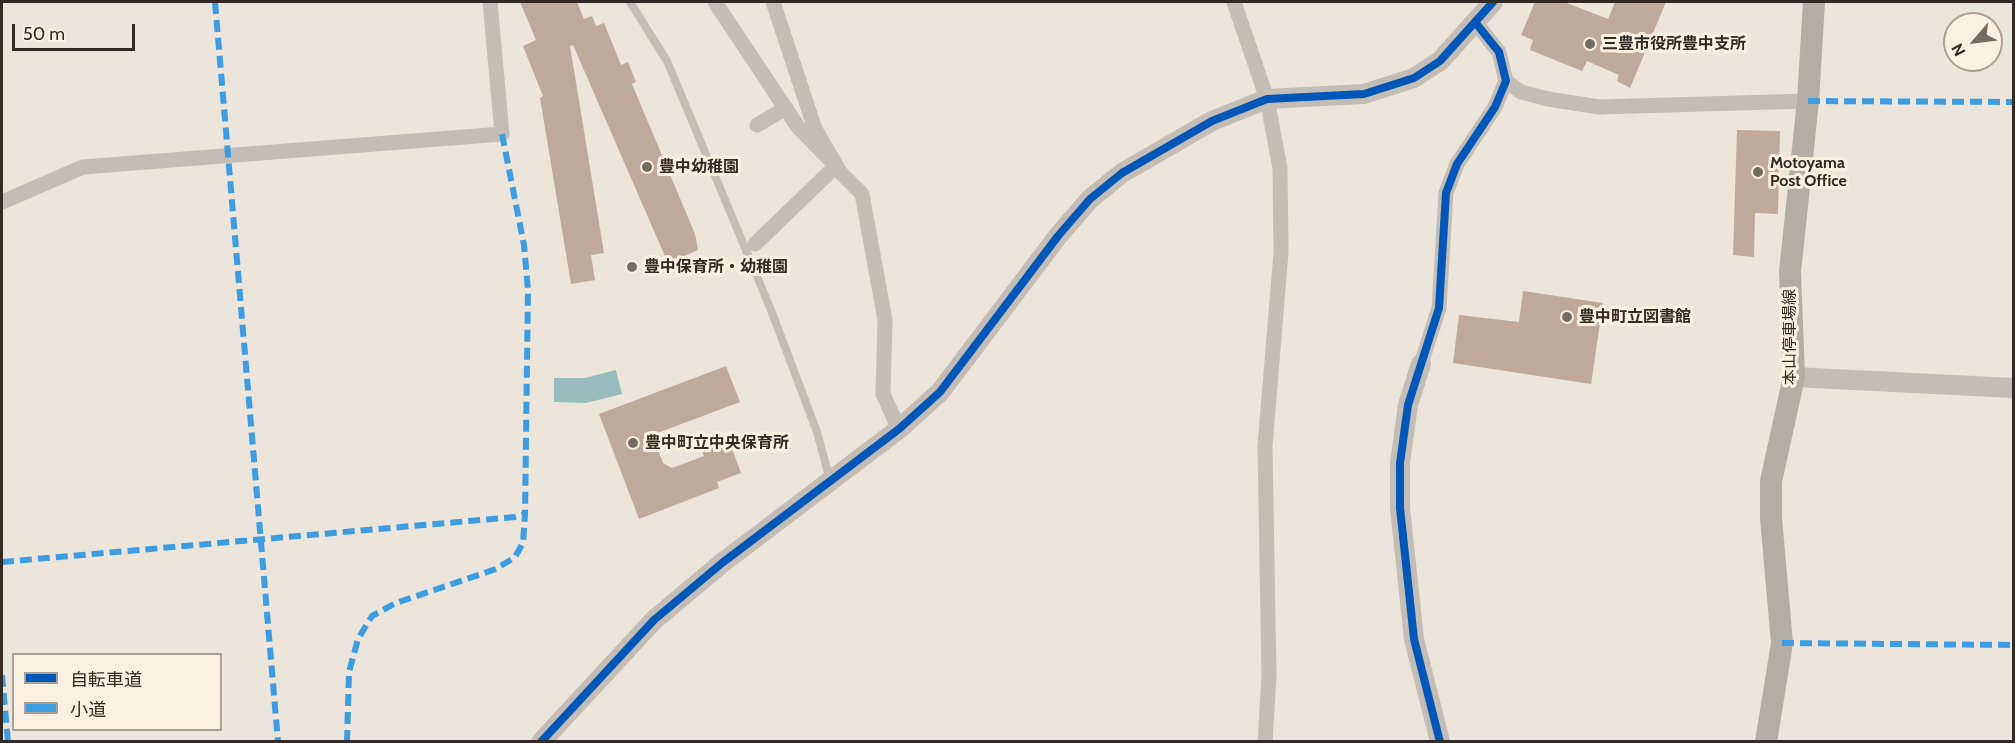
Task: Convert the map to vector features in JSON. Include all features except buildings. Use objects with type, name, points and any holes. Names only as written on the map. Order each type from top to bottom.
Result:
[{"type":"main road","name":"本山停車場線","points":[[1766,741],[1782,643],[1771,518],[1771,481],[1794,376],[1790,272],[1808,101],[1814,2]]},
{"type":"street","points":[[2,202],[83,167],[502,134],[490,2]]},
{"type":"street","points":[[715,2],[798,128],[862,194],[885,320],[883,394],[899,429]]},
{"type":"street","points":[[773,2],[815,129],[836,166]]},
{"type":"street","points":[[1234,2],[1266,99],[1280,168],[1281,253],[1265,446],[1269,676],[1265,741]]},
{"type":"street","points":[[541,741],[654,620],[722,563],[899,429],[939,392],[1058,236],[1090,199],[1122,173],[1212,121],[1266,99],[1364,94],[1390,88],[1414,78],[1440,61],[1493,2]]},
{"type":"street","points":[[1440,741],[1414,639],[1400,508],[1400,463],[1408,405],[1439,308],[1446,193],[1456,164],[1495,106],[1506,81],[1499,52],[1475,22]]},
{"type":"street","points":[[1506,81],[1521,92],[1599,107],[1808,101]]},
{"type":"street","points":[[757,125],[786,108]]},
{"type":"street","points":[[755,244],[836,166]]},
{"type":"street","points":[[1794,376],[2013,388]]},
{"type":"lane","points":[[630,2],[667,61],[771,310],[817,432],[831,482]]},
{"type":"water","points":[[616,370],[622,394],[586,403],[554,402],[554,378],[585,378]]},
{"type":"marked path","points":[[215,2],[278,742]]},
{"type":"marked path","points":[[1808,101],[2014,102]]},
{"type":"marked path","points":[[347,742],[349,672],[358,639],[372,616],[396,603],[496,569],[515,557],[523,543],[528,290],[524,245],[502,134]]},
{"type":"marked path","points":[[2,562],[515,517],[525,514]]},
{"type":"marked path","points":[[1782,643],[2014,645]]},
{"type":"marked path","points":[[2,675],[8,742]]},
{"type":"cycle path","points":[[541,742],[654,620],[722,563],[899,429],[940,392],[1058,236],[1090,199],[1122,173],[1212,121],[1267,99],[1364,94],[1414,78],[1440,61],[1493,2]]},
{"type":"cycle path","points":[[1440,742],[1414,639],[1400,508],[1400,463],[1408,405],[1439,308],[1446,193],[1457,164],[1495,107],[1506,81],[1499,52],[1475,22]]},
{"type":"place","name":"三豊市役所豊中支所","points":[[1590,44]]},
{"type":"place","name":"豊中幼稚園","points":[[647,167]]},
{"type":"place","name":"Motoyama Post Office","points":[[1758,172]]},
{"type":"place","name":"豊中保育所・幼稚園","points":[[632,267]]},
{"type":"place","name":"豊中町立図書館","points":[[1567,317]]},
{"type":"place","name":"豊中町立中央保育所","points":[[633,443]]}]
